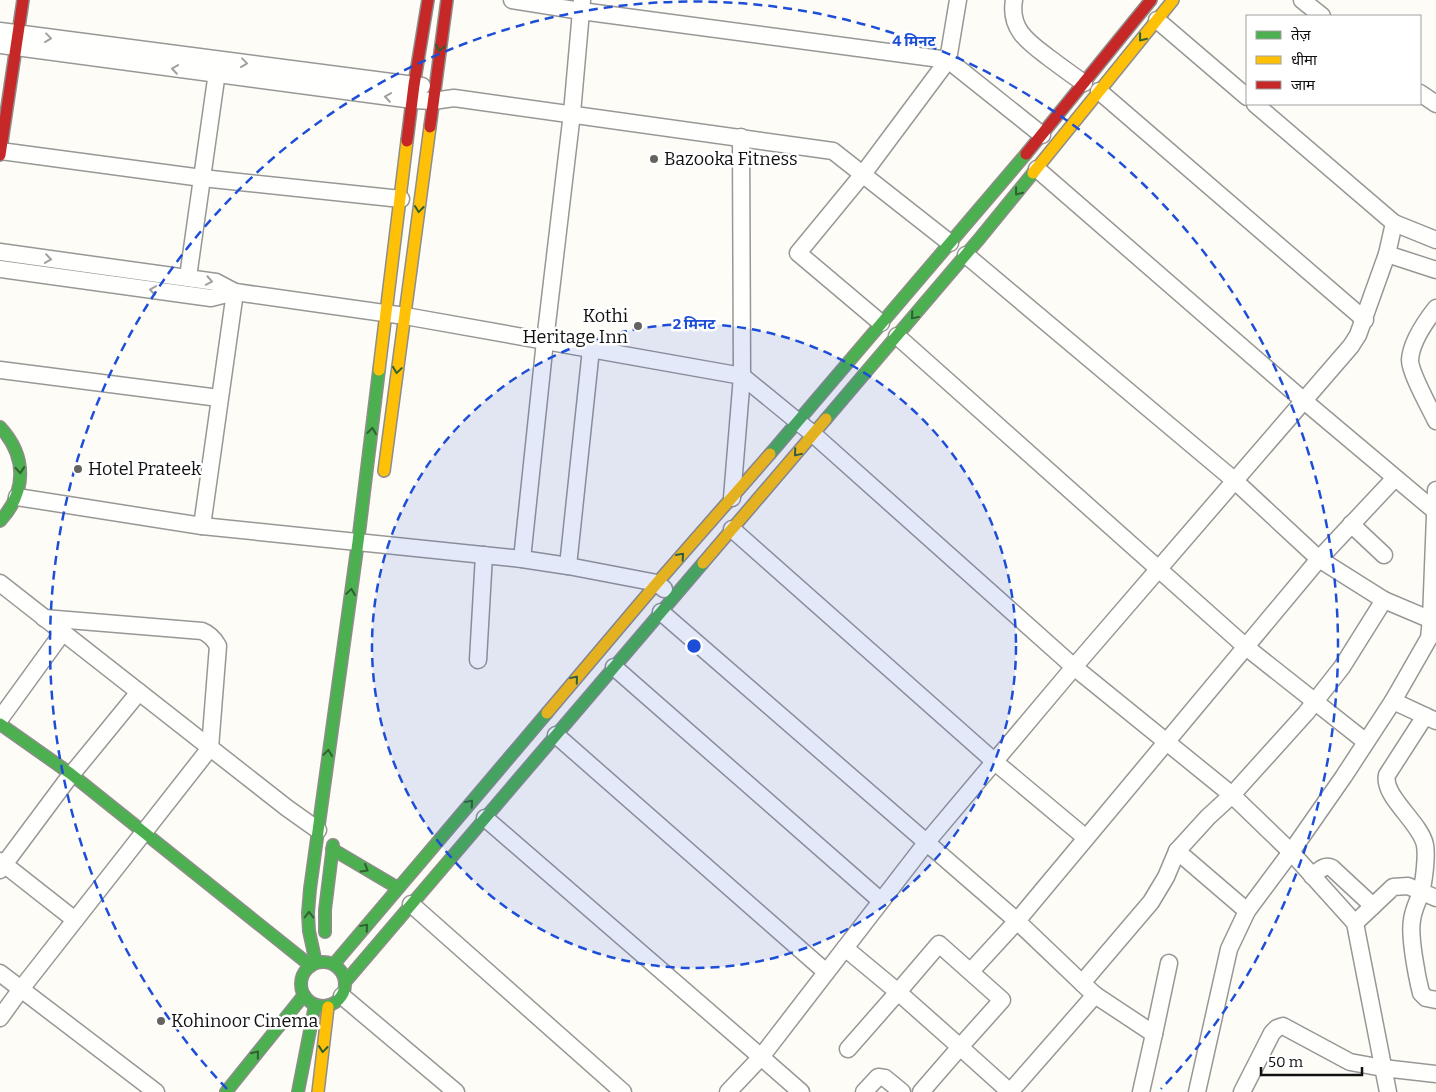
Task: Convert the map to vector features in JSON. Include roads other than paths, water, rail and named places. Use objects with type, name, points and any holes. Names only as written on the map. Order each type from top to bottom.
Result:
[{"type":"main road","points":[[0,152],[12,42],[23,0]]},
{"type":"main road","points":[[322,964],[309,931],[310,889],[358,542],[414,93],[428,0]]},
{"type":"main road","points":[[382,484],[447,0]]},
{"type":"main road","points":[[1151,0],[1042,135],[398,888],[322,964],[306,970],[301,982],[304,995],[314,1004],[328,1006],[338,1002],[344,988],[411,904],[966,255],[1173,0]]},
{"type":"main road","points":[[0,427],[7,432],[18,452],[21,475],[17,497],[6,517],[0,521]]},
{"type":"main road","points":[[0,724],[71,774],[144,832],[322,964],[339,968],[344,974],[344,988]]},
{"type":"main road","points":[[322,964],[326,944],[325,910],[335,830]]},
{"type":"main road","points":[[332,849],[398,888]]},
{"type":"main road","points":[[226,1092],[304,995]]},
{"type":"main road","points":[[302,1018],[314,1004]]},
{"type":"main road","points":[[298,1092],[314,1004]]},
{"type":"main road","points":[[318,1092],[328,1006]]},
{"type":"street","points":[[512,0],[581,6],[948,60],[1042,135]]},
{"type":"street","points":[[882,323],[798,253],[863,174],[948,60],[958,0]]},
{"type":"street","points":[[1014,0],[1015,21],[1020,33],[1028,42],[1084,84]]},
{"type":"street","points":[[1302,0],[1321,15]]},
{"type":"street","points":[[522,559],[572,113],[581,6]]},
{"type":"street","points":[[1157,20],[1246,96]]},
{"type":"street","points":[[0,31],[12,42],[434,94],[833,151],[950,243]]},
{"type":"street","points":[[188,277],[218,67]]},
{"type":"street","points":[[1099,91],[1365,320]]},
{"type":"street","points":[[1421,94],[1436,104]]},
{"type":"street","points":[[1256,105],[1394,223],[1436,240]]},
{"type":"street","points":[[732,498],[742,376],[741,138]]},
{"type":"street","points":[[0,152],[202,178],[401,199]]},
{"type":"street","points":[[1037,169],[1303,400],[1435,511]]},
{"type":"street","points":[[728,1092],[761,1057],[926,843],[1074,667],[1351,346],[1365,320],[1387,254],[1394,223]]},
{"type":"street","points":[[0,252],[188,277],[216,282],[235,292],[405,316],[742,376],[813,434],[1074,667],[1232,795],[1291,852],[1355,923],[1388,1092]]},
{"type":"street","points":[[1387,254],[1436,270]]},
{"type":"street","points":[[966,255],[1234,480],[1319,559],[1384,600],[1434,620]]},
{"type":"street","points":[[0,269],[211,298],[235,292]]},
{"type":"street","points":[[202,526],[235,292]]},
{"type":"street","points":[[1435,312],[1416,338],[1410,361],[1436,421]]},
{"type":"street","points":[[897,336],[1246,646],[1366,742]]},
{"type":"street","points":[[568,566],[591,349]]},
{"type":"street","points":[[0,370],[219,398]]},
{"type":"street","points":[[971,971],[1017,921],[1319,559],[1394,478]]},
{"type":"street","points":[[1197,1092],[1229,949],[1247,911],[1291,852],[1393,702],[1428,638],[1434,620],[1436,490]]},
{"type":"street","points":[[17,497],[202,526],[522,559],[568,566],[657,583],[674,597]]},
{"type":"street","points":[[1352,524],[1384,555]]},
{"type":"street","points":[[732,529],[995,762],[1086,838]]},
{"type":"street","points":[[478,660],[484,555]]},
{"type":"street","points":[[0,583],[287,808],[318,830]]},
{"type":"street","points":[[1082,983],[1151,902],[1166,877],[1177,851],[1208,817],[1232,795],[1314,702],[1342,667],[1384,600]]},
{"type":"street","points":[[661,612],[1017,921],[1095,996],[1154,1034]]},
{"type":"street","points":[[0,1018],[210,748],[218,646],[215,640],[208,634],[44,618]]},
{"type":"street","points":[[0,719],[63,632]]},
{"type":"street","points":[[614,668],[881,901]]},
{"type":"street","points":[[75,920],[1,865],[71,774],[140,692]]},
{"type":"street","points":[[1393,702],[1431,718],[1387,775],[1386,781],[1390,792],[1422,835],[1432,896]]},
{"type":"street","points":[[556,735],[826,972]]},
{"type":"street","points":[[485,818],[800,1092]]},
{"type":"street","points":[[1177,851],[1247,911]]},
{"type":"street","points":[[1312,876],[1323,867],[1328,866],[1373,906]]},
{"type":"street","points":[[1355,923],[1394,887],[1408,886],[1432,896]]},
{"type":"street","points":[[1432,896],[1413,914],[1411,924],[1421,993],[1426,998],[1436,1000]]},
{"type":"street","points":[[411,904],[623,1092]]},
{"type":"street","points":[[848,1049],[939,944],[1002,1000],[921,1092]]},
{"type":"street","points":[[845,948],[898,992],[1010,1092],[1095,996]]},
{"type":"street","points":[[1141,1092],[1168,964]]},
{"type":"street","points":[[0,973],[156,1092]]},
{"type":"street","points":[[344,988],[453,1091]]},
{"type":"street","points":[[1242,1092],[1272,1033],[1277,1028],[1283,1026],[1350,1062],[1436,1074]]},
{"type":"street","points":[[864,1092],[878,1077],[885,1078],[902,1092]]},
{"type":"place","name":"Bazooka Fitness","points":[[654,159]]},
{"type":"place","name":"Kothi Heritage Inn","points":[[638,326]]},
{"type":"place","name":"Hotel Prateek","points":[[78,469]]},
{"type":"place","name":"Kohinoor Cinema","points":[[161,1021]]}]
